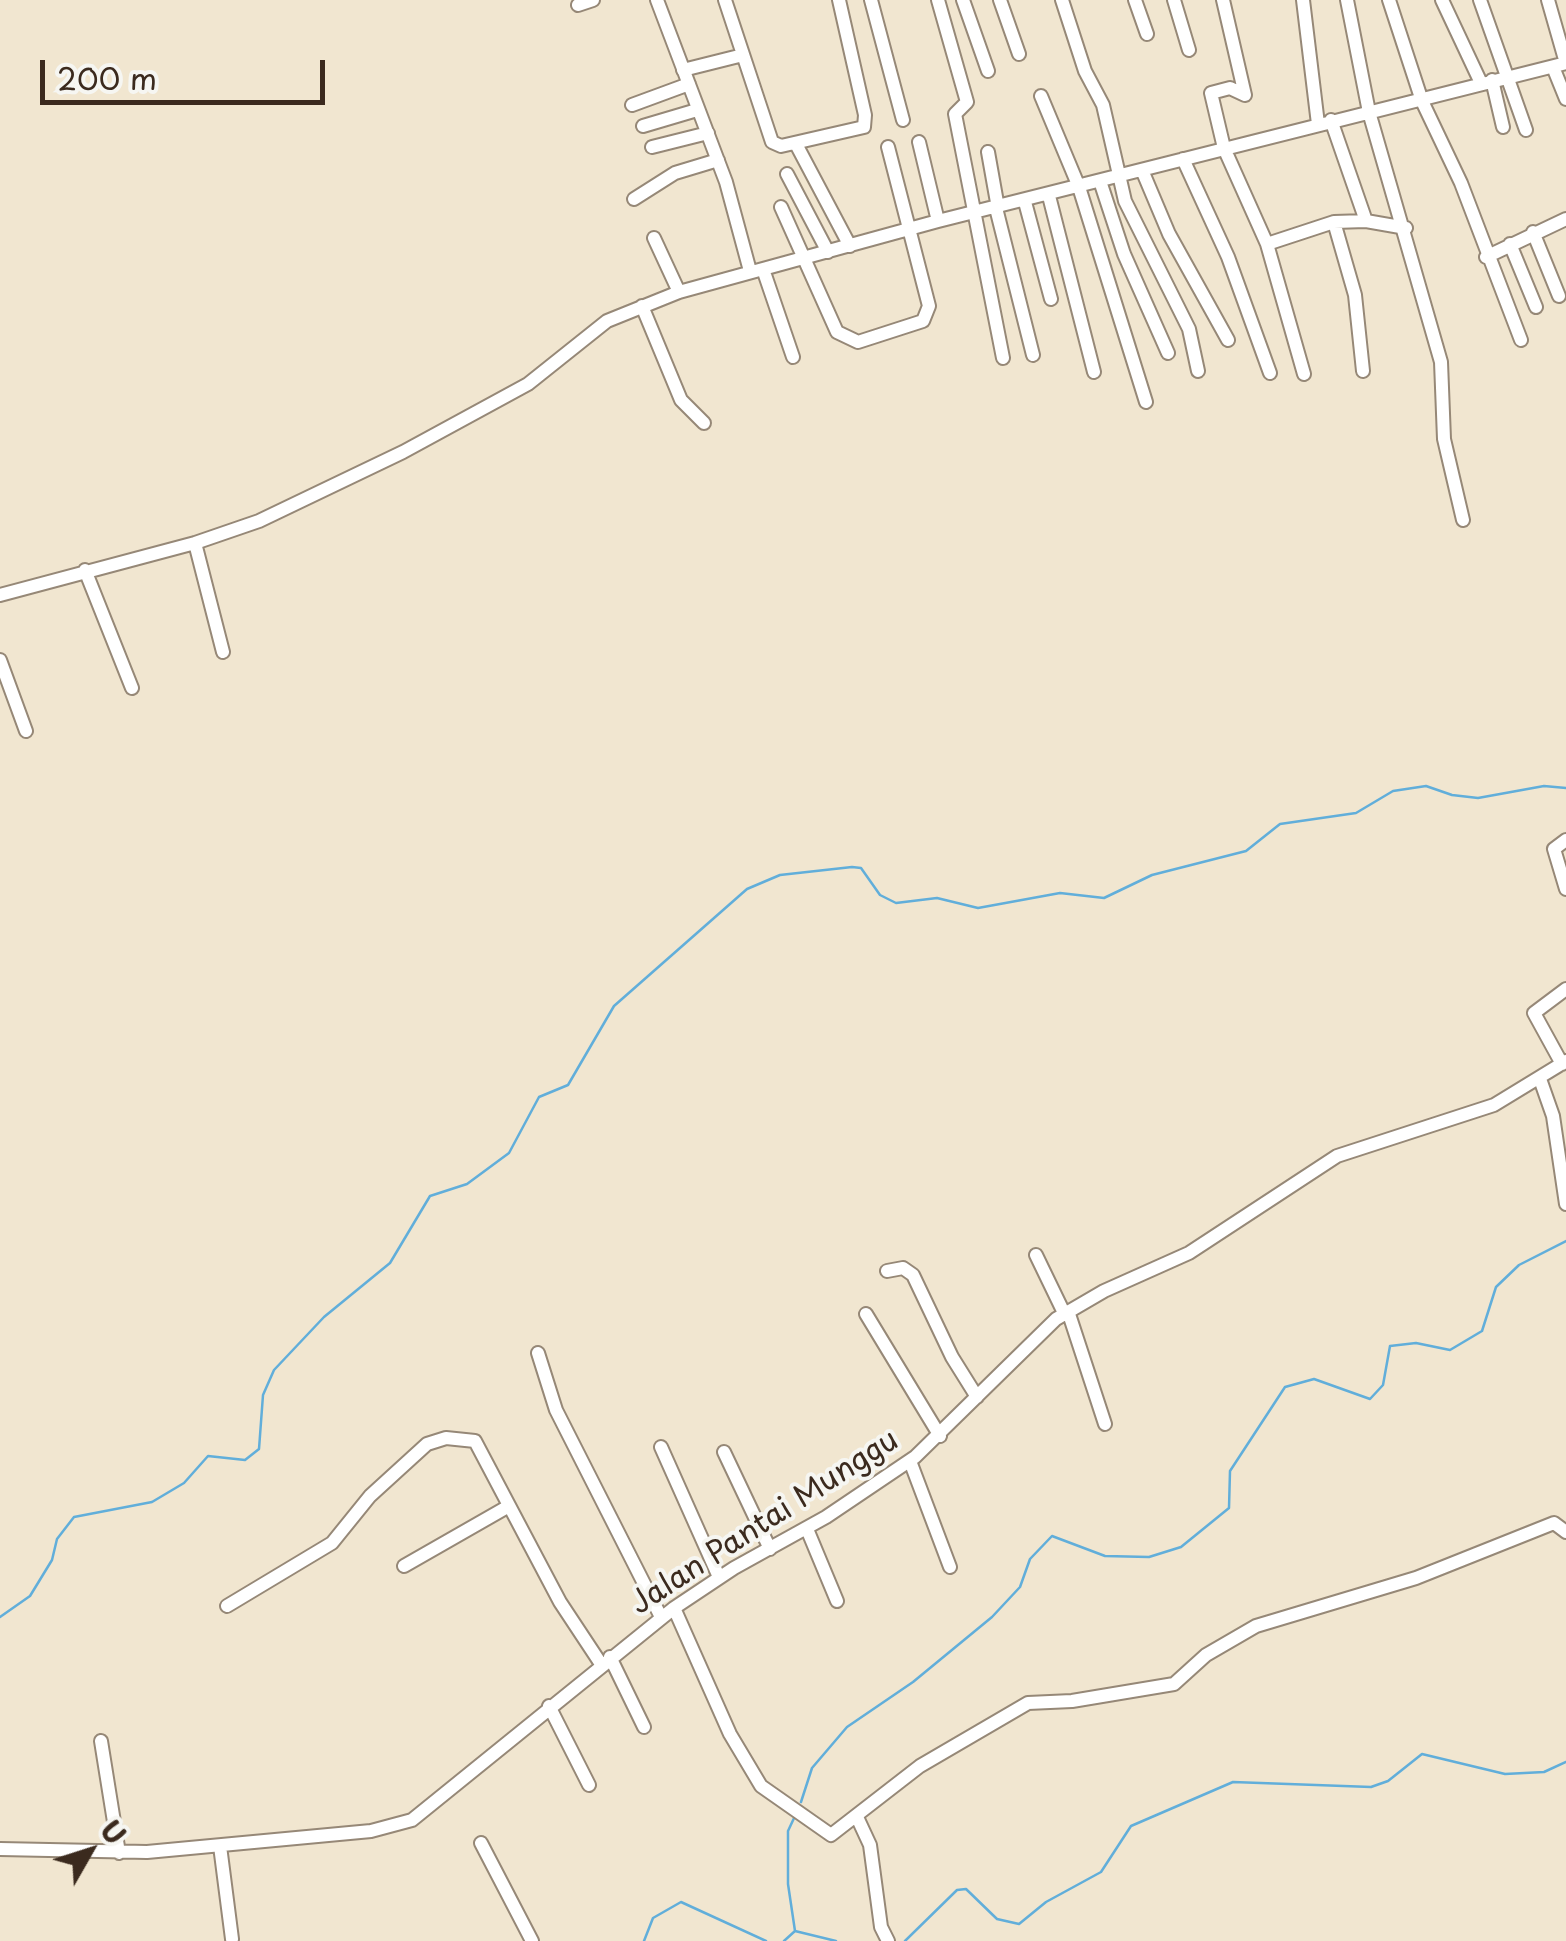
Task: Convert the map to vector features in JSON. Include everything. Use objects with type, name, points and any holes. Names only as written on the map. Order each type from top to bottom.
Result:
[{"type":"street","points":[[578,5],[593,0]]},
{"type":"street","points":[[657,0],[793,358]]},
{"type":"street","points":[[724,0],[772,142],[796,144],[860,131],[865,122],[839,0]]},
{"type":"street","points":[[871,0],[904,120]]},
{"type":"street","points":[[938,0],[967,102],[954,111],[1003,358]]},
{"type":"street","points":[[964,0],[988,71]]},
{"type":"street","points":[[1000,0],[1019,54]]},
{"type":"street","points":[[1062,0],[1084,71],[1103,106],[1132,215],[1189,329],[1198,371]]},
{"type":"street","points":[[1135,0],[1147,34]]},
{"type":"street","points":[[1174,0],[1189,50]]},
{"type":"street","points":[[1223,0],[1245,95],[1230,88],[1211,93],[1224,148],[1267,244],[1304,374]]},
{"type":"street","points":[[1303,0],[1324,122],[1366,221]]},
{"type":"street","points":[[1347,0],[1369,112],[1406,228],[1441,362],[1444,439],[1464,520]]},
{"type":"street","points":[[1389,0],[1422,100],[1461,184],[1486,258],[1521,340]]},
{"type":"street","points":[[1442,0],[1486,81],[1503,127]]},
{"type":"street","points":[[1480,0],[1526,130]]},
{"type":"street","points":[[1548,0],[1566,99]]},
{"type":"street","points":[[632,105],[686,76],[743,54]]},
{"type":"street","points":[[0,595],[195,544],[259,521],[403,452],[528,384],[607,320],[680,292],[938,221],[1562,64]]},
{"type":"street","points":[[1041,96],[1079,186],[1146,402]]},
{"type":"street","points":[[642,126],[697,110]]},
{"type":"street","points":[[652,147],[708,133]]},
{"type":"street","points":[[920,142],[938,221]]},
{"type":"street","points":[[796,144],[850,246]]},
{"type":"street","points":[[781,206],[830,325],[858,342],[923,321],[930,312],[888,147]]},
{"type":"street","points":[[988,152],[997,208],[1034,355]]},
{"type":"street","points":[[1182,159],[1228,258],[1270,374]]},
{"type":"street","points":[[634,199],[675,173],[718,160]]},
{"type":"street","points":[[1142,170],[1170,234],[1228,340]]},
{"type":"street","points":[[787,174],[828,252]]},
{"type":"street","points":[[1100,182],[1124,254],[1168,353]]},
{"type":"street","points":[[1049,196],[1094,372]]},
{"type":"street","points":[[1024,202],[1052,299]]},
{"type":"street","points":[[1486,258],[1533,232],[1566,220]]},
{"type":"street","points":[[1267,244],[1334,222],[1366,221],[1406,228]]},
{"type":"street","points":[[1334,222],[1355,295],[1362,371]]},
{"type":"street","points":[[1533,232],[1559,296]]},
{"type":"street","points":[[654,238],[680,292]]},
{"type":"street","points":[[1510,244],[1536,306]]},
{"type":"street","points":[[642,306],[682,400],[704,423]]},
{"type":"street","points":[[195,544],[224,652]]},
{"type":"street","points":[[85,570],[132,688]]},
{"type":"street","points":[[0,660],[26,732]]},
{"type":"street","points":[[1565,882],[1554,849],[1566,840]]},
{"type":"street","points":[[1564,1063],[1534,1013],[1566,989]]},
{"type":"street","name":"Jalan Pantai Munggu","points":[[0,1850],[119,1854],[370,1832],[412,1820],[661,1617],[719,1577],[807,1529],[910,1460],[940,1436],[1028,1342],[1066,1312],[1189,1253],[1336,1156],[1456,1121],[1564,1063]]},
{"type":"street","points":[[1540,1079],[1553,1116],[1566,1204]]},
{"type":"street","points":[[1036,1255],[1066,1312],[1105,1424]]},
{"type":"street","points":[[887,1272],[903,1268],[913,1274],[952,1357],[976,1397]]},
{"type":"street","points":[[866,1314],[940,1436]]},
{"type":"street","points":[[538,1353],[556,1410],[661,1617]]},
{"type":"street","points":[[226,1606],[332,1543],[370,1496],[434,1441],[446,1438],[478,1444],[509,1506],[538,1552],[560,1602],[606,1660],[644,1727]]},
{"type":"street","points":[[661,1447],[719,1577]]},
{"type":"street","points":[[724,1452],[770,1548]]},
{"type":"street","points":[[910,1460],[950,1567]]},
{"type":"street","points":[[404,1566],[509,1506]]},
{"type":"street","points":[[674,1608],[730,1734],[761,1786],[831,1835],[920,1766],[1028,1704],[1072,1702],[1174,1684],[1206,1655],[1256,1626],[1416,1578],[1554,1523],[1566,1532]]},
{"type":"street","points":[[807,1529],[837,1602]]},
{"type":"street","points":[[549,1706],[589,1785]]},
{"type":"street","points":[[101,1741],[119,1854]]},
{"type":"street","points":[[857,1818],[870,1845],[881,1926],[888,1941]]},
{"type":"street","points":[[481,1843],[532,1941]]},
{"type":"street","points":[[220,1846],[232,1939]]},
{"type":"waterway","points":[[0,1617],[30,1596],[52,1560],[57,1539],[74,1517],[152,1502],[184,1483],[208,1456],[245,1460],[259,1449],[263,1395],[274,1370],[324,1317],[390,1263],[430,1196],[467,1184],[509,1153],[539,1097],[568,1085],[614,1006],[747,889],[780,875],[852,867],[861,868],[880,895],[896,903],[937,898],[978,908],[1060,893],[1104,898],[1152,875],[1246,851],[1280,824],[1356,813],[1393,791],[1426,786],[1478,798],[1544,786],[1566,788]]},
{"type":"waterway","points":[[801,1802],[812,1768],[847,1727],[913,1682],[992,1617],[1020,1587],[1030,1559],[1052,1536],[1105,1556],[1149,1557],[1181,1547],[1229,1508],[1230,1471],[1285,1387],[1314,1379],[1370,1399],[1383,1385],[1390,1346],[1416,1343],[1450,1350],[1482,1331],[1496,1287],[1519,1265],[1566,1241]]},
{"type":"waterway","points":[[905,1941],[957,1890],[966,1889],[997,1919],[1019,1924],[1046,1902],[1101,1872],[1131,1826],[1233,1782],[1371,1787],[1388,1781],[1422,1754],[1505,1774],[1544,1772],[1566,1762]]},
{"type":"waterway","points":[[784,1941],[795,1931],[788,1884],[788,1831],[795,1816]]},
{"type":"waterway","points":[[644,1941],[653,1918],[681,1902],[766,1941]]},
{"type":"waterway","points":[[795,1931],[836,1941]]}]
